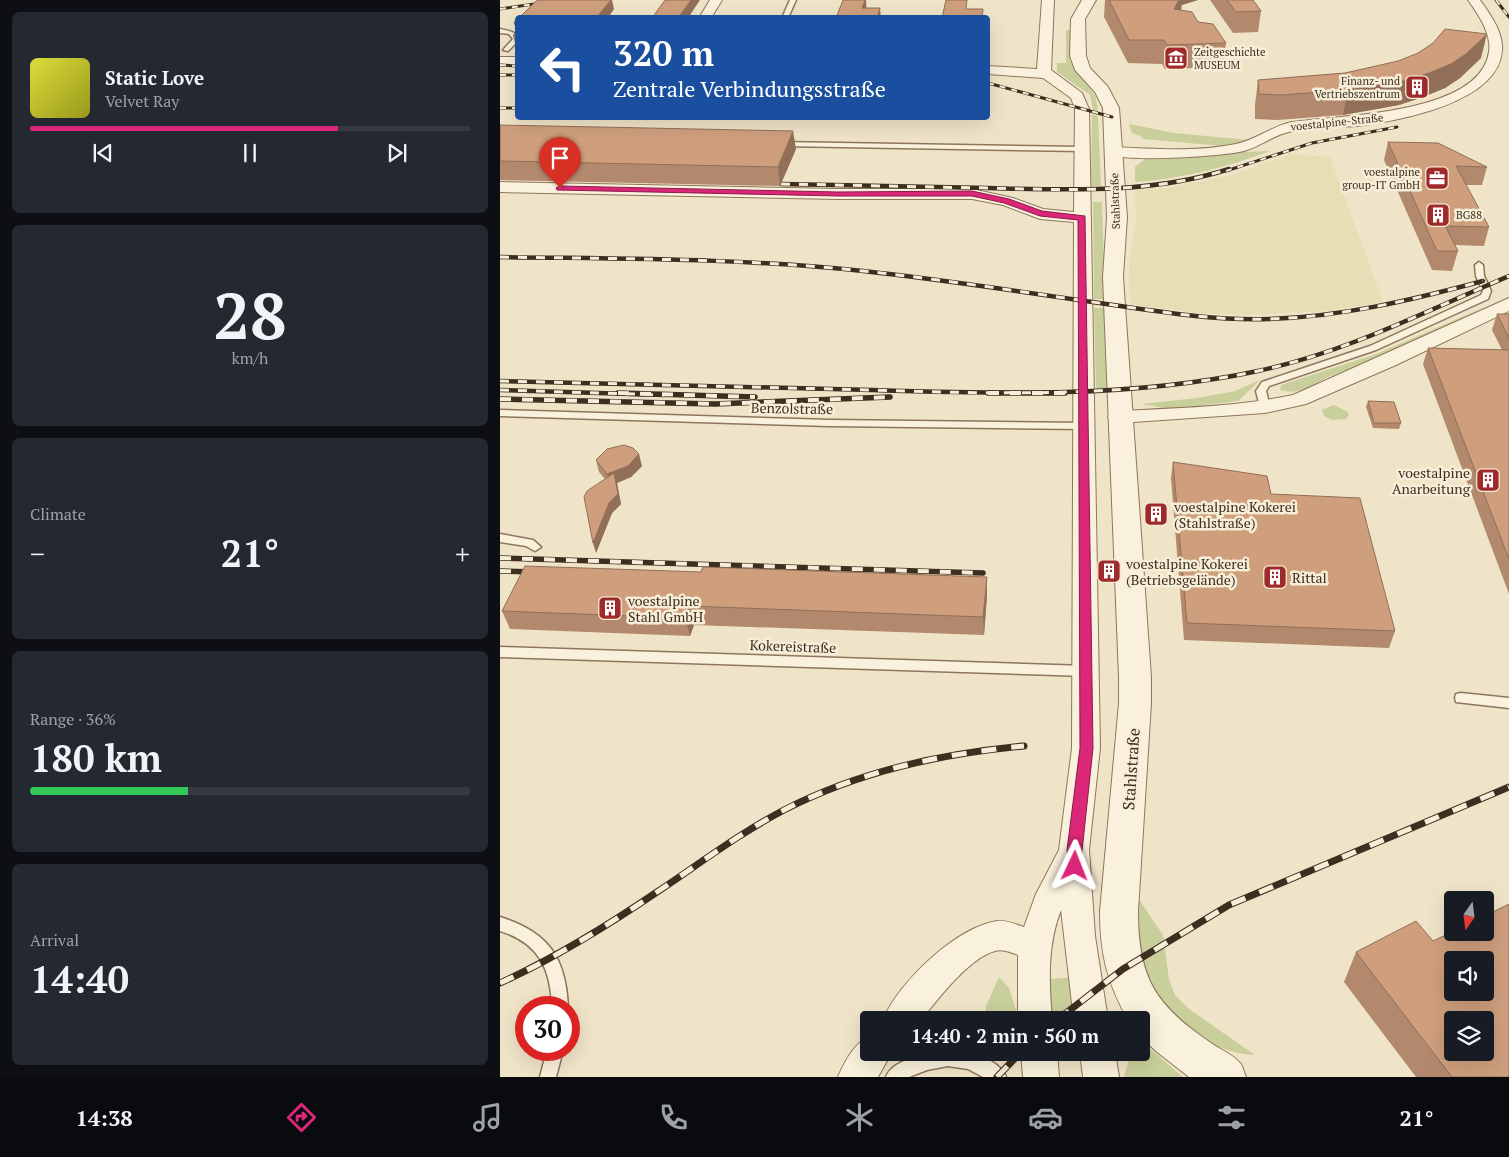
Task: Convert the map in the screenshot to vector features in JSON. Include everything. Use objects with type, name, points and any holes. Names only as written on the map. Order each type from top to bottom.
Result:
[{"type":"street","points":[[707,15],[716,0]]},
{"type":"street","points":[[1046,74],[1044,68],[1048,0]]},
{"type":"street","name":"Stahlstraße","points":[[1089,0],[1078,18],[1078,56],[1084,70],[1109,101],[1112,124],[1116,236],[1113,277],[1135,703],[1119,911],[1119,945],[1128,982],[1141,1009],[1167,1037],[1225,1077]]},
{"type":"street","name":"voestalpine-Straße","points":[[1113,150],[1221,150],[1254,143],[1287,127],[1389,116],[1427,106],[1462,92],[1478,82],[1491,68],[1496,50],[1490,27],[1474,0]]},
{"type":"street","points":[[502,53],[515,60]]},
{"type":"street","points":[[990,70],[1046,74],[1072,90],[1081,101],[1086,748],[1074,850],[1079,936],[1090,1011]]},
{"type":"street","name":"voestalpine-Straße","points":[[1112,124],[1130,138],[1154,149]]},
{"type":"street","name":"voestalpine-Straße","points":[[1115,183],[1130,160],[1154,149]]},
{"type":"street","points":[[500,187],[838,194],[972,194],[998,198],[1040,214],[1082,218]]},
{"type":"street","points":[[1119,416],[1161,416],[1266,406],[1298,400],[1509,304]]},
{"type":"street","points":[[1034,1011],[1031,968],[1037,931],[1051,893],[1074,850]]},
{"type":"street","points":[[907,1011],[944,969],[987,938],[1000,935],[1034,946]]},
{"type":"street","points":[[856,1077],[868,1061]]},
{"type":"street","points":[[1040,1061],[1041,1077]]},
{"type":"street","points":[[1098,1061],[1101,1077]]},
{"type":"lane","points":[[786,15],[794,0]]},
{"type":"lane","points":[[500,31],[511,33],[515,38]]},
{"type":"lane","points":[[502,53],[515,40]]},
{"type":"lane","points":[[502,53],[515,51]]},
{"type":"lane","points":[[776,143],[1082,149]]},
{"type":"lane","points":[[1266,406],[1261,391],[1265,384],[1374,348],[1485,297],[1487,291],[1480,276],[1478,265]]},
{"type":"lane","name":"Benzolstraße","points":[[500,414],[829,423],[1083,426]]},
{"type":"lane","points":[[500,538],[529,543],[535,547]]},
{"type":"lane","name":"Kokereistraße","points":[[500,652],[1086,671]]},
{"type":"lane","points":[[1461,698],[1509,703]]},
{"type":"lane","points":[[500,924],[514,927],[536,940],[550,959],[557,980],[559,996]]},
{"type":"lane","points":[[894,1077],[925,1061],[955,1056],[980,1064],[998,1077]]},
{"type":"lane","points":[[548,1077],[552,1061]]},
{"type":"shaded area","points":[[1290,154],[1330,157],[1383,302],[1326,311],[1248,315],[1198,313],[1130,304],[1129,265],[1136,223],[1135,190],[1167,188],[1232,175]]},
{"type":"green space","points":[[1066,30],[1070,30],[1070,61],[1096,97],[1098,111],[1093,110],[1090,95],[1057,72],[1057,63],[1066,63]]},
{"type":"green space","points":[[1092,114],[1098,116],[1101,186],[1091,186]]},
{"type":"green space","points":[[1129,124],[1174,133],[1249,140],[1223,146],[1142,139],[1143,137],[1132,133]]},
{"type":"green space","points":[[1271,151],[1204,171],[1170,178],[1135,182],[1135,167],[1144,160],[1143,158],[1149,156]]},
{"type":"green space","points":[[1093,202],[1102,202],[1105,299],[1094,299]]},
{"type":"green space","points":[[1492,304],[1380,357],[1328,377],[1306,389],[1293,392],[1280,390],[1281,385],[1376,354]]},
{"type":"green space","points":[[1094,308],[1106,308],[1109,388],[1096,388]]},
{"type":"green space","points":[[1260,380],[1238,401],[1170,409],[1141,404],[1197,398],[1235,391]]},
{"type":"green space","points":[[1334,405],[1348,412],[1349,415],[1346,419],[1332,420],[1324,416],[1322,410]]},
{"type":"green space","points":[[1138,898],[1163,935],[1169,979],[1175,995],[1189,1009],[1255,1055],[1236,1052],[1200,1037],[1169,1010],[1157,994],[1148,977],[1139,951],[1137,929]]},
{"type":"green space","points":[[999,977],[1009,988],[1016,1011],[986,1011]]},
{"type":"green space","points":[[1075,977],[1081,1011],[1042,1011],[1038,980]]},
{"type":"green space","points":[[1150,1049],[1183,1077],[1124,1077],[1129,1061],[1150,1061]]},
{"type":"building","points":[[537,0],[611,0],[598,15],[522,15]]},
{"type":"building","points":[[665,0],[691,0],[680,15],[654,15]]},
{"type":"building","points":[[843,0],[865,0],[862,8],[880,8],[878,15],[837,15]]},
{"type":"building","points":[[946,0],[967,0],[966,9],[983,9],[982,15],[943,15]]},
{"type":"building","points":[[1109,0],[1179,0],[1174,9],[1192,12],[1198,22],[1213,24],[1226,43],[1167,45],[1164,40],[1129,40]]},
{"type":"building","points":[[1227,0],[1253,0],[1261,11],[1236,12]]},
{"type":"building","points":[[1445,29],[1487,34],[1466,54],[1451,64],[1404,81],[1348,90],[1282,95],[1259,94],[1258,80],[1345,73],[1398,61],[1418,53],[1433,43]]},
{"type":"building","points":[[500,125],[793,131],[778,167],[500,161]]},
{"type":"building","name":"BG88","points":[[1388,142],[1438,143],[1487,167],[1456,166],[1489,227],[1445,226],[1458,251],[1437,251]]},
{"type":"building","points":[[1497,314],[1509,314],[1509,338]]},
{"type":"building","name":"voestalpine Anarbeitung","points":[[1428,348],[1509,350],[1509,559]]},
{"type":"building","points":[[1368,401],[1394,402],[1401,423],[1374,423]]},
{"type":"building","points":[[624,445],[633,448],[639,454],[628,466],[607,474],[596,460],[607,449]]},
{"type":"building","name":"Rittal","points":[[1173,462],[1267,476],[1271,494],[1360,498],[1395,631],[1187,623]]},
{"type":"building","points":[[614,473],[618,494],[609,503],[593,543],[584,497],[587,491]]},
{"type":"building","points":[[525,566],[701,572],[703,567],[987,577],[983,617],[689,606],[685,618],[502,611]]},
{"type":"building","points":[[1509,904],[1509,1077],[1452,1077],[1356,952],[1416,921],[1433,941],[1444,936],[1444,941],[1494,941],[1494,912]]},
{"type":"railway","points":[[500,9],[562,0]]},
{"type":"railway","points":[[1496,0],[1509,17]]},
{"type":"railway","points":[[500,65],[515,66]]},
{"type":"railway","points":[[500,75],[515,75]]},
{"type":"railway","points":[[990,84],[1112,117]]},
{"type":"railway","points":[[500,108],[515,108]]},
{"type":"railway","points":[[1226,171],[1312,143],[1397,127]]},
{"type":"railway","points":[[781,184],[1110,189],[1170,183],[1229,169]]},
{"type":"railway","points":[[500,257],[682,260],[818,267],[946,281],[1176,314],[1245,319],[1295,318],[1349,311],[1430,295],[1483,281]]},
{"type":"railway","points":[[1018,393],[1114,390],[1162,386],[1258,371],[1291,363],[1355,342],[1509,276]]},
{"type":"railway","points":[[500,381],[1018,393]]},
{"type":"railway","points":[[500,390],[664,395]]},
{"type":"railway","points":[[618,393],[755,397]]},
{"type":"railway","points":[[1018,393],[1065,393]]},
{"type":"railway","points":[[500,399],[715,404],[890,397]]},
{"type":"railway","points":[[500,558],[983,573]]},
{"type":"railway","points":[[500,571],[535,572]]},
{"type":"railway","points":[[500,983],[580,941],[752,829],[813,796],[901,766],[931,759],[1024,746]]},
{"type":"railway","points":[[1069,1011],[1123,969],[1229,905],[1509,787]]},
{"type":"railway","points":[[997,1077],[1012,1061]]},
{"type":"place","name":"Zeitgeschichte MUSEUM","points":[[1176,58]]},
{"type":"place","name":"Finanz- und Vertriebszentrum","points":[[1417,87]]},
{"type":"place","name":"voestalpine group-IT GmbH","points":[[1437,178]]},
{"type":"place","name":"BG88","points":[[1438,215]]},
{"type":"place","name":"voestalpine Anarbeitung","points":[[1488,480]]},
{"type":"place","name":"voestalpine Kokerei (Stahlstraße)","points":[[1156,514]]},
{"type":"place","name":"voestalpine Kokerei (Betriebsgelände)","points":[[1109,571]]},
{"type":"place","name":"Rittal","points":[[1275,577]]},
{"type":"place","name":"voestalpine Stahl GmbH","points":[[610,608]]},
{"type":"route","points":[[560,188],[838,194],[972,194],[990,196],[1007,201],[1040,214],[1082,218],[1086,748],[1079,822],[1074,850],[1075,866]]}]
